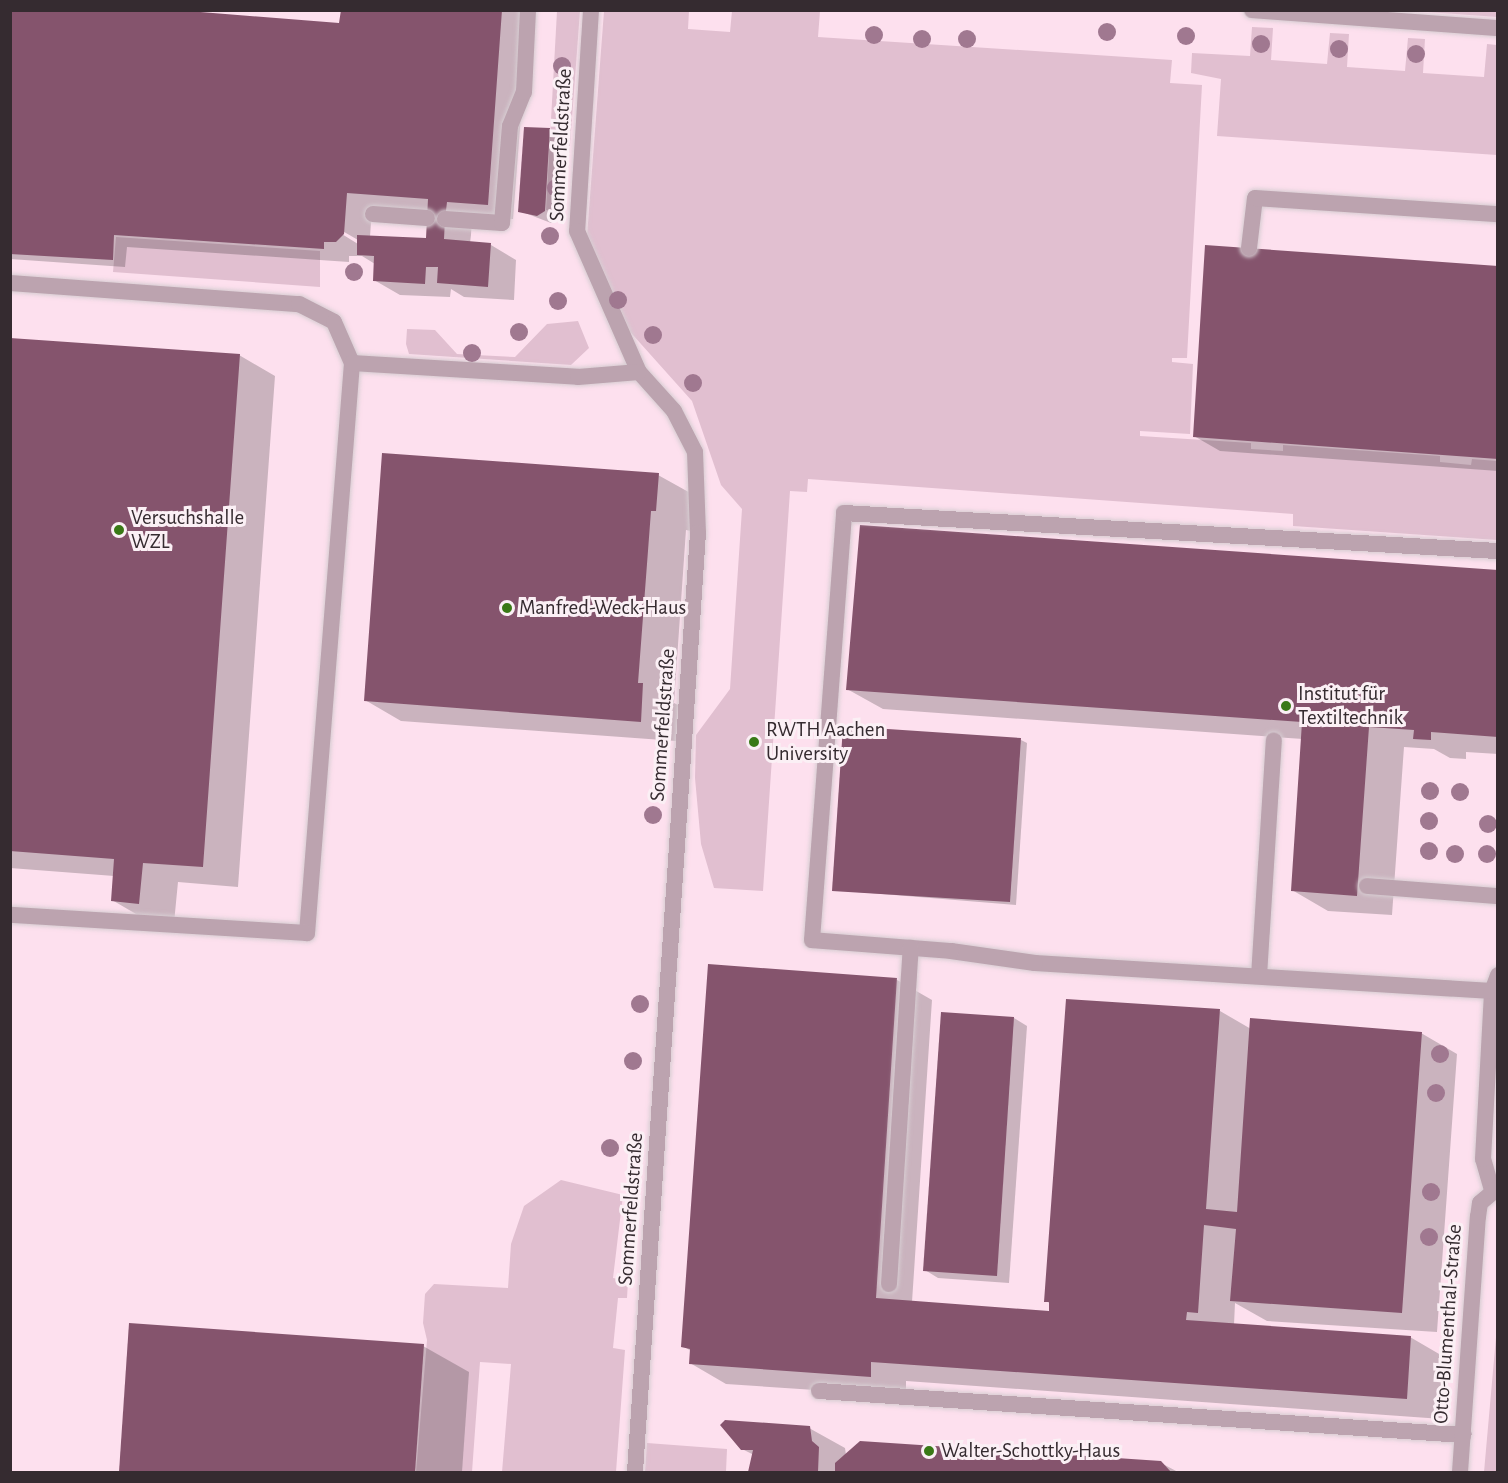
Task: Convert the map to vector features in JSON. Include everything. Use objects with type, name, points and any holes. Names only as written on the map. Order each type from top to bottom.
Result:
[{"type":"street","points":[[445,219],[502,223],[510,126],[524,92],[528,10]]},
{"type":"street","name":"Sommerfeldstraße","points":[[591,10],[577,231],[639,372],[674,411],[695,452],[698,533],[635,1473]]},
{"type":"street","points":[[1252,10],[1497,28]]},
{"type":"street","points":[[1250,248],[1255,198],[1497,214]]},
{"type":"street","points":[[373,214],[427,218]]},
{"type":"street","points":[[10,283],[299,304],[334,322],[352,363],[307,933],[10,915]]},
{"type":"street","points":[[352,363],[578,377],[639,372]]},
{"type":"street","points":[[1492,991],[1035,963],[911,948],[812,940],[844,513],[1497,551]]},
{"type":"street","points":[[1259,976],[1274,740]]},
{"type":"street","points":[[1367,886],[1497,896]]},
{"type":"street","points":[[889,1284],[911,948]]},
{"type":"street","points":[[1495,1189],[1483,1159],[1492,991],[1497,975]]},
{"type":"street","name":"Otto-Blumenthal-Straße","points":[[1460,1473],[1478,1217],[1480,1203],[1495,1189]]},
{"type":"street","points":[[819,1391],[1463,1435]]},
{"type":"shaded area","name":"RWTH Aachen University","points":[[11,11],[1497,11],[1497,1472],[11,1472]]},
{"type":"shaded area","points":[[557,11],[580,11],[565,212],[546,210]]},
{"type":"shaded area","points":[[604,11],[689,11],[688,29],[730,32],[732,11],[820,11],[818,37],[1172,60],[1170,83],[1202,85],[1187,358],[1172,358],[1172,362],[1193,364],[1190,434],[1140,431],[1140,436],[1251,443],[1251,449],[1283,451],[1283,445],[1440,456],[1440,462],[1471,465],[1472,459],[1497,461],[1497,540],[1293,526],[1293,514],[808,479],[807,492],[790,491],[763,891],[714,888],[701,844],[695,778],[696,735],[730,689],[742,509],[721,485],[692,401],[624,325],[587,236]]},
{"type":"shaded area","points":[[1407,11],[1497,11],[1497,17],[1428,12]]},
{"type":"shaded area","points":[[1252,27],[1273,28],[1271,60],[1327,64],[1330,33],[1349,34],[1347,67],[1405,71],[1408,38],[1425,39],[1423,73],[1484,77],[1487,44],[1497,45],[1497,155],[1217,136],[1221,79],[1191,73],[1192,53],[1250,56]]},
{"type":"shaded area","points":[[116,237],[320,251],[320,287],[113,272]]},
{"type":"shaded area","points":[[578,321],[589,348],[571,365],[409,354],[406,344],[407,329],[435,330],[457,354],[515,357],[547,324]]},
{"type":"shaded area","points":[[561,1180],[623,1195],[613,1278],[628,1281],[627,1298],[618,1298],[613,1348],[625,1350],[616,1472],[502,1472],[511,1364],[480,1362],[472,1472],[416,1472],[427,1340],[423,1323],[425,1294],[434,1284],[508,1288],[511,1244],[524,1206]]},
{"type":"shaded area","points":[[1497,1326],[1497,1472],[1484,1472]]},
{"type":"shaded area","points":[[647,1443],[727,1449],[726,1472],[645,1472]]},
{"type":"building","points":[[10,10],[176,10],[339,23],[341,10],[502,10],[488,205],[447,202],[445,219],[444,239],[491,243],[488,287],[437,283],[438,267],[426,267],[425,284],[373,281],[374,256],[357,255],[357,235],[426,238],[428,199],[347,193],[344,234],[336,242],[324,242],[324,249],[114,235],[113,260],[10,254]]},
{"type":"building","points":[[524,127],[550,128],[545,211],[537,216],[518,212]]},
{"type":"building","points":[[1205,245],[1498,266],[1498,459],[1193,437]]},
{"type":"building","name":"Versuchshalle WZL","points":[[10,338],[240,354],[203,867],[143,863],[139,904],[111,901],[114,859],[10,851]]},
{"type":"building","name":"Manfred-Weck-Haus","points":[[382,453],[659,473],[656,511],[651,511],[638,683],[643,683],[641,722],[364,701]]},
{"type":"building","name":"Institut für Textiltechnik","points":[[860,525],[1498,570],[1498,737],[1431,732],[1431,740],[1413,739],[1414,730],[1369,727],[1357,896],[1291,891],[1302,722],[846,690]]},
{"type":"building","points":[[843,726],[1021,738],[1010,902],[832,891]]},
{"type":"building","points":[[708,964],[897,978],[876,1298],[1049,1311],[1049,1302],[1044,1302],[1066,999],[1220,1009],[1206,1209],[1237,1212],[1250,1018],[1422,1032],[1402,1313],[1230,1301],[1236,1229],[1204,1225],[1198,1313],[1187,1312],[1186,1320],[1411,1336],[1407,1399],[871,1362],[871,1377],[689,1364],[690,1349],[681,1347]]},
{"type":"building","points":[[941,1012],[1014,1017],[997,1276],[923,1271]]},
{"type":"building","points":[[129,1323],[424,1344],[415,1472],[119,1472]]},
{"type":"building","points":[[725,1420],[810,1426],[812,1441],[819,1447],[818,1472],[748,1472],[753,1450],[741,1450],[720,1425]]},
{"type":"building","name":"Walter-Schottky-Haus","points":[[860,1441],[1161,1461],[1171,1472],[835,1472],[835,1463]]},
{"type":"place","name":"Versuchshalle WZL","points":[[119,530]]},
{"type":"place","name":"Manfred-Weck-Haus","points":[[507,608]]},
{"type":"place","name":"Institut für Textiltechnik","points":[[1286,706]]},
{"type":"place","name":"RWTH Aachen University","points":[[754,742]]},
{"type":"place","name":"Walter-Schottky-Haus","points":[[929,1451]]}]
